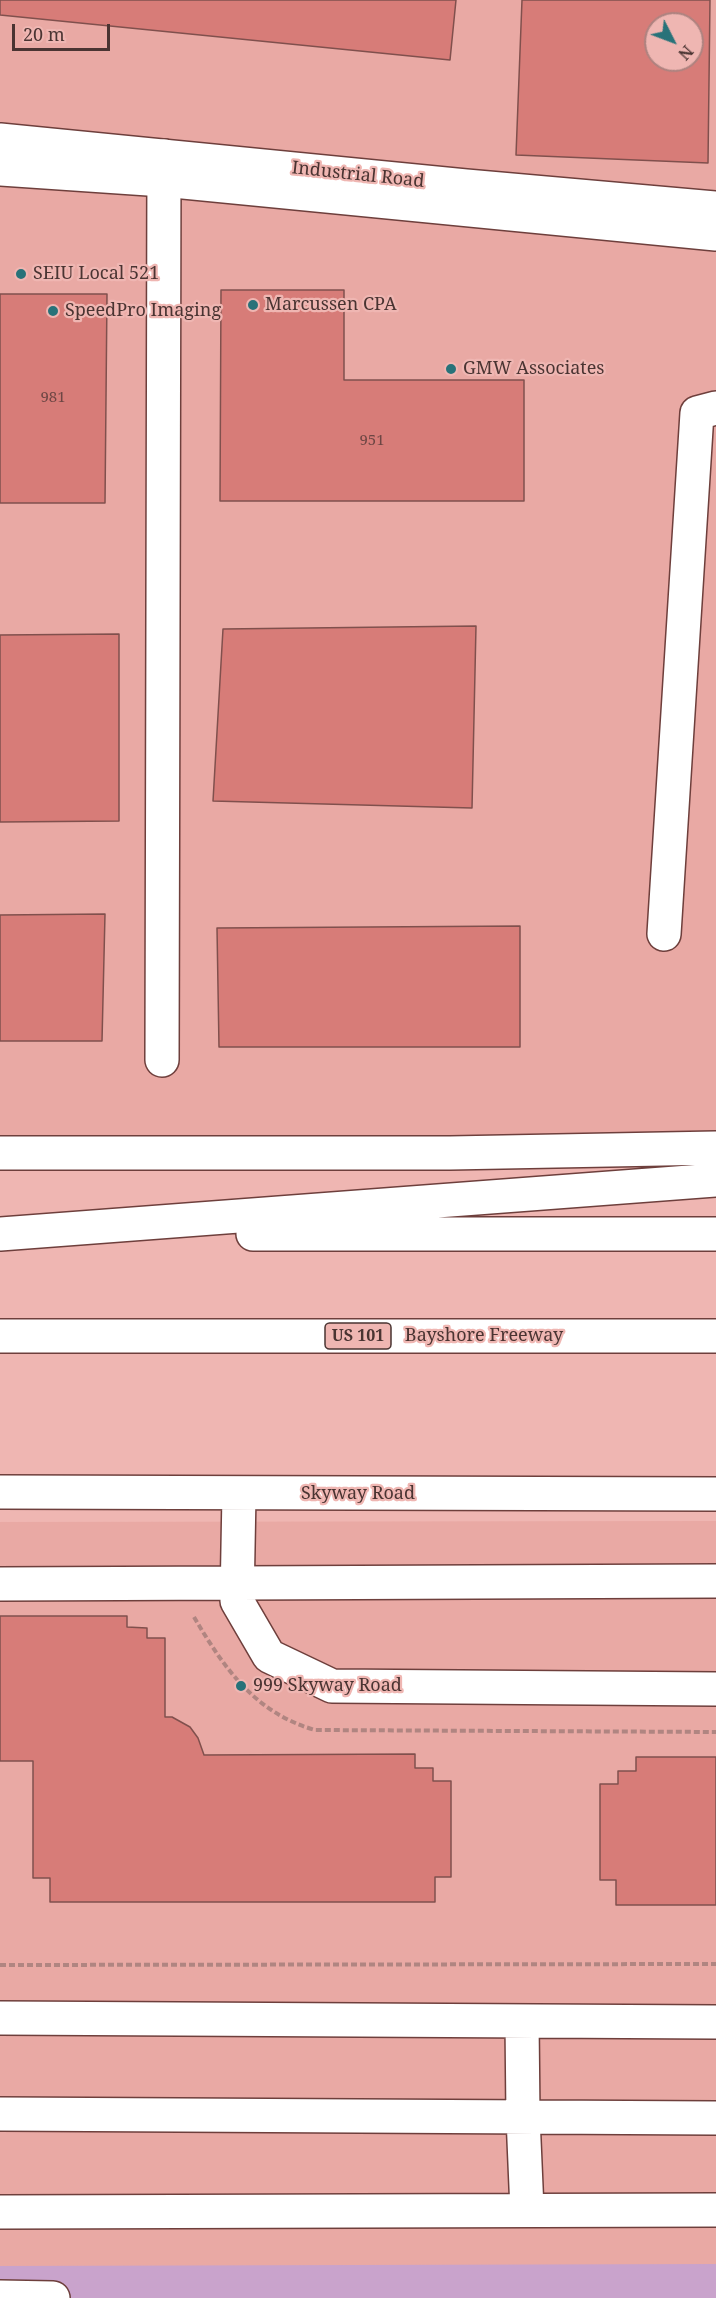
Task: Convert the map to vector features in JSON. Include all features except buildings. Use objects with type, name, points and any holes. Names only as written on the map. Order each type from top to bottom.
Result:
[{"type":"main road","name":"Industrial Road","points":[[0,140],[164,168],[716,234]]},
{"type":"main road","name":"Industrial Road","points":[[0,169],[164,168],[716,208]]},
{"type":"main road","points":[[162,1060],[164,168]]},
{"type":"main road","points":[[664,934],[697,413],[716,408]]},
{"type":"main road","points":[[0,1153],[450,1153],[716,1148]]},
{"type":"main road","points":[[0,1234],[716,1180]]},
{"type":"main road","points":[[0,1234],[716,1234]]},
{"type":"main road","name":"Bayshore Freeway","points":[[0,1336],[716,1336]]},
{"type":"main road","name":"Skyway Road","points":[[0,1492],[716,1494]]},
{"type":"main road","points":[[239,1494],[237,1601],[269,1656],[332,1686],[716,1689]]},
{"type":"main road","points":[[0,1584],[716,1581]]},
{"type":"main road","points":[[0,2018],[716,2022]]},
{"type":"main road","points":[[522,2021],[527,2210]]},
{"type":"main road","points":[[0,2114],[716,2118]]},
{"type":"main road","points":[[0,2212],[716,2210]]},
{"type":"main road","points":[[0,2297],[53,2298]]},
{"type":"path","points":[[0,1965],[716,1964]]},
{"type":"shaded area","points":[[0,0],[716,0],[716,1148],[0,1153]]},
{"type":"shaded area","points":[[716,1521],[716,2298],[0,2298],[0,1522]]},
{"type":"shaded area","points":[[716,2264],[716,2298],[0,2298],[0,2266]]},
{"type":"place","name":"SEIU Local 521","points":[[21,274]]},
{"type":"place","name":"Marcussen CPA","points":[[253,305]]},
{"type":"place","name":"SpeedPro Imaging","points":[[53,311]]},
{"type":"place","name":"GMW Associates","points":[[451,369]]},
{"type":"place","name":"999 Skyway Road","points":[[241,1686]]}]
